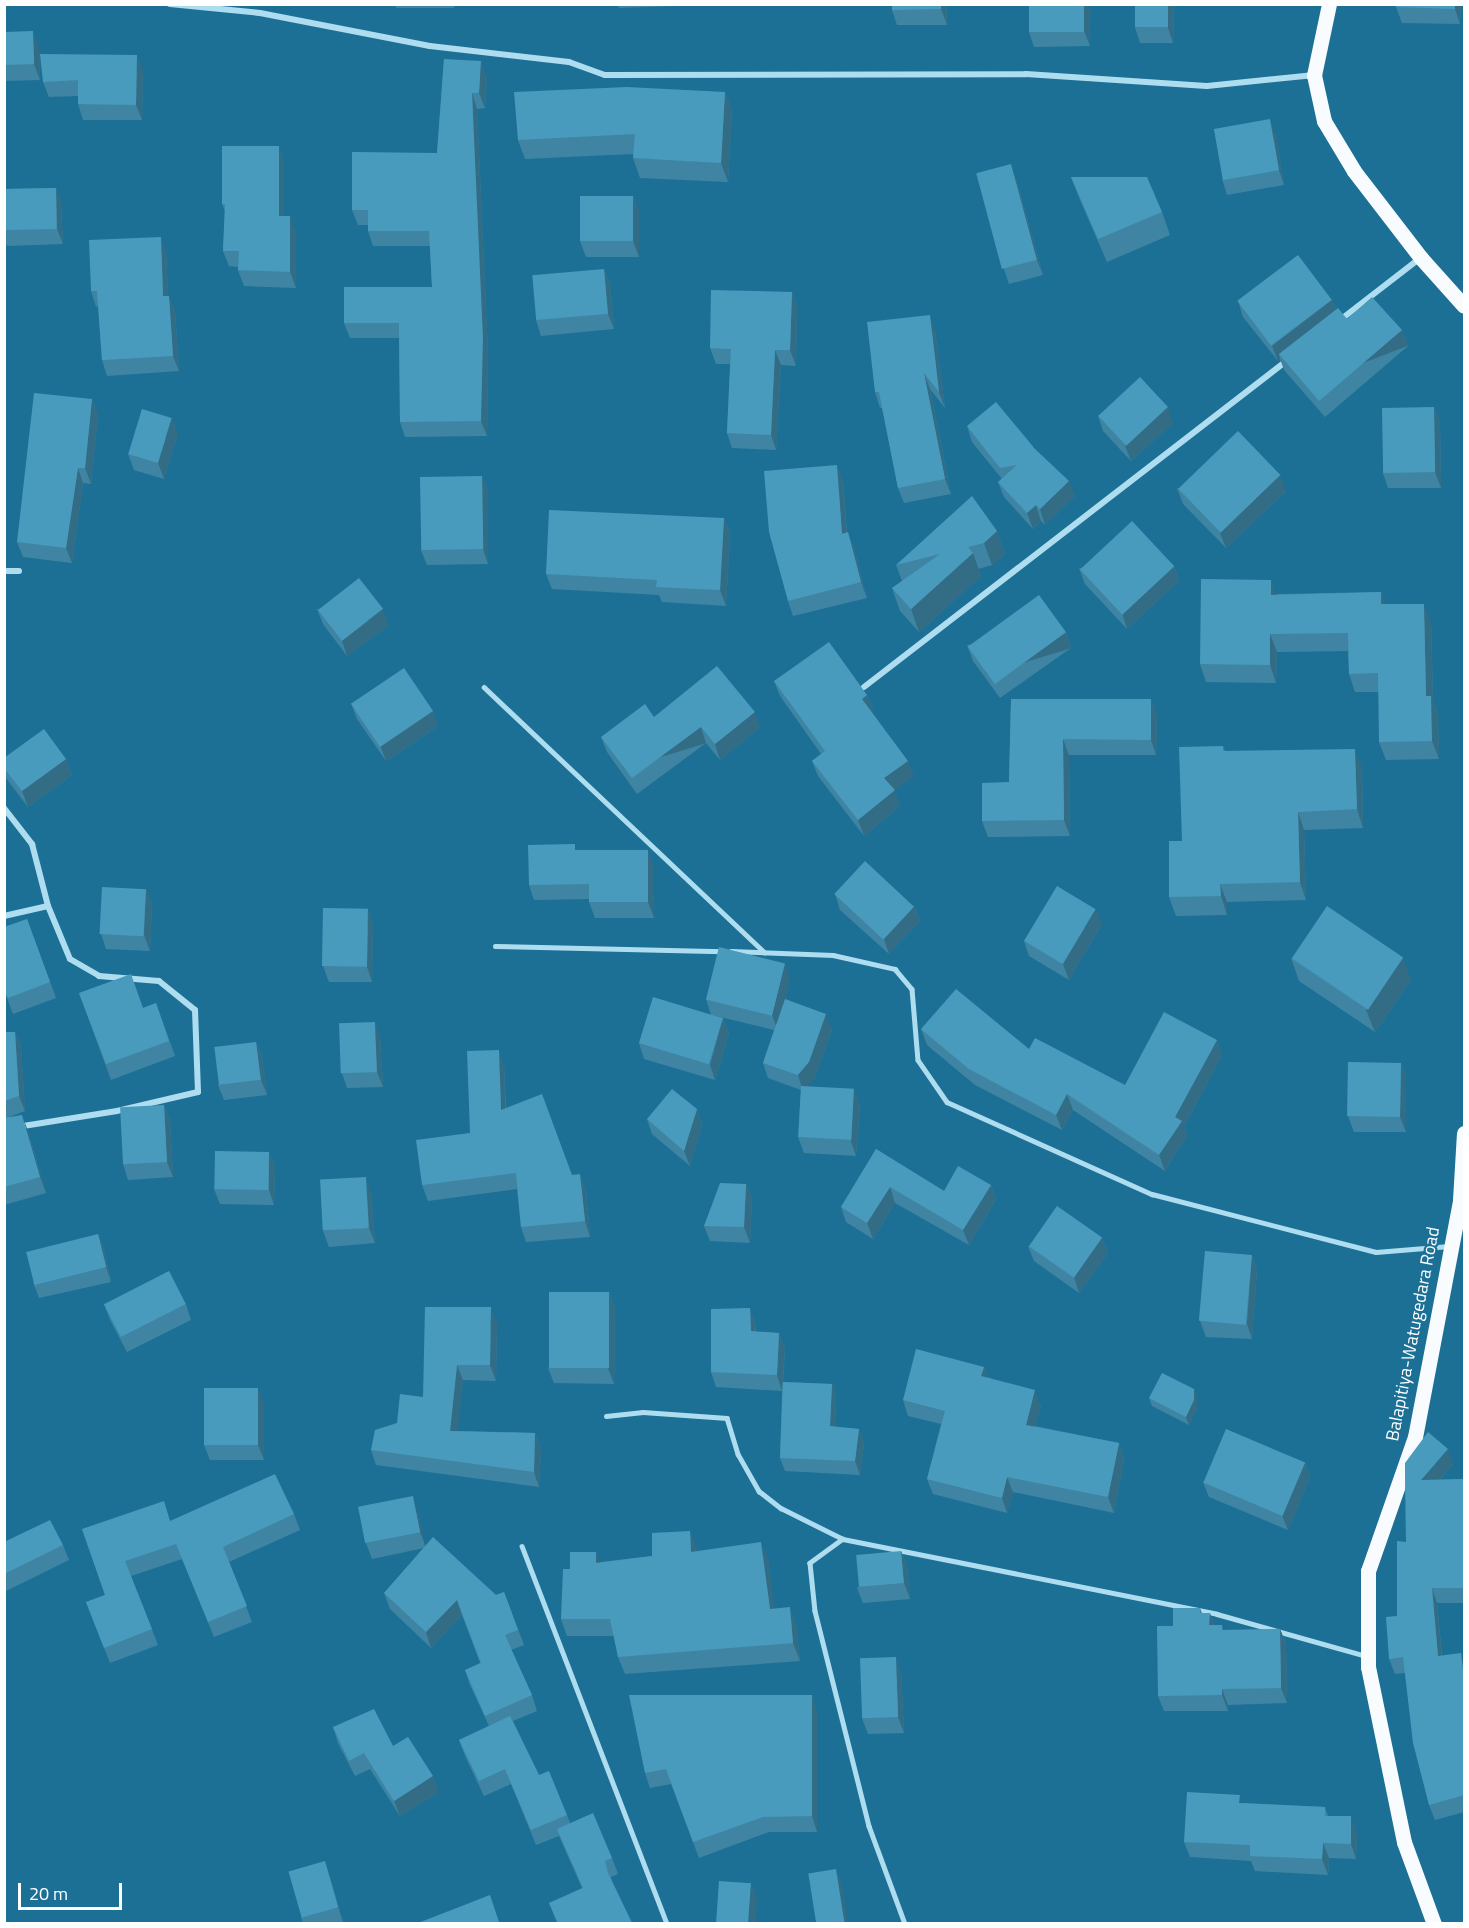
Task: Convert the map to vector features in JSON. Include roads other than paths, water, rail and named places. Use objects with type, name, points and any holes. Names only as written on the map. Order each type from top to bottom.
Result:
[{"type":"main road","points":[[1329,4],[1314,75],[1324,121],[1354,171],[1421,258],[1464,306]]},
{"type":"main road","name":"Balapitiya-Watugedara Road","points":[[1434,1923],[1404,1842],[1368,1657],[1368,1571],[1415,1437],[1460,1200],[1464,1133]]},
{"type":"street","points":[[170,4],[260,13],[430,46],[569,62],[605,75],[1026,74],[1207,86],[1314,75]]},
{"type":"street","points":[[1336,323],[1421,258]]},
{"type":"street","points":[[864,687],[1298,352]]},
{"type":"street","points":[[4,571],[19,572]]},
{"type":"street","points":[[4,808],[32,844],[48,906],[70,958],[99,976],[159,981],[195,1010],[198,1092],[117,1112],[4,1129]]},
{"type":"street","points":[[4,916],[48,906]]},
{"type":"lane","points":[[484,687],[764,952]]},
{"type":"lane","points":[[495,946],[832,955],[894,969],[912,989],[918,1060],[947,1102],[1152,1194],[1376,1252],[1451,1246]]},
{"type":"lane","points":[[606,1416],[643,1412],[727,1418],[738,1454],[759,1491],[781,1508],[843,1539],[1217,1614],[1368,1657]]},
{"type":"lane","points":[[843,1539],[810,1563],[815,1611],[869,1826],[905,1923]]},
{"type":"lane","points":[[522,1546],[667,1923]]}]
